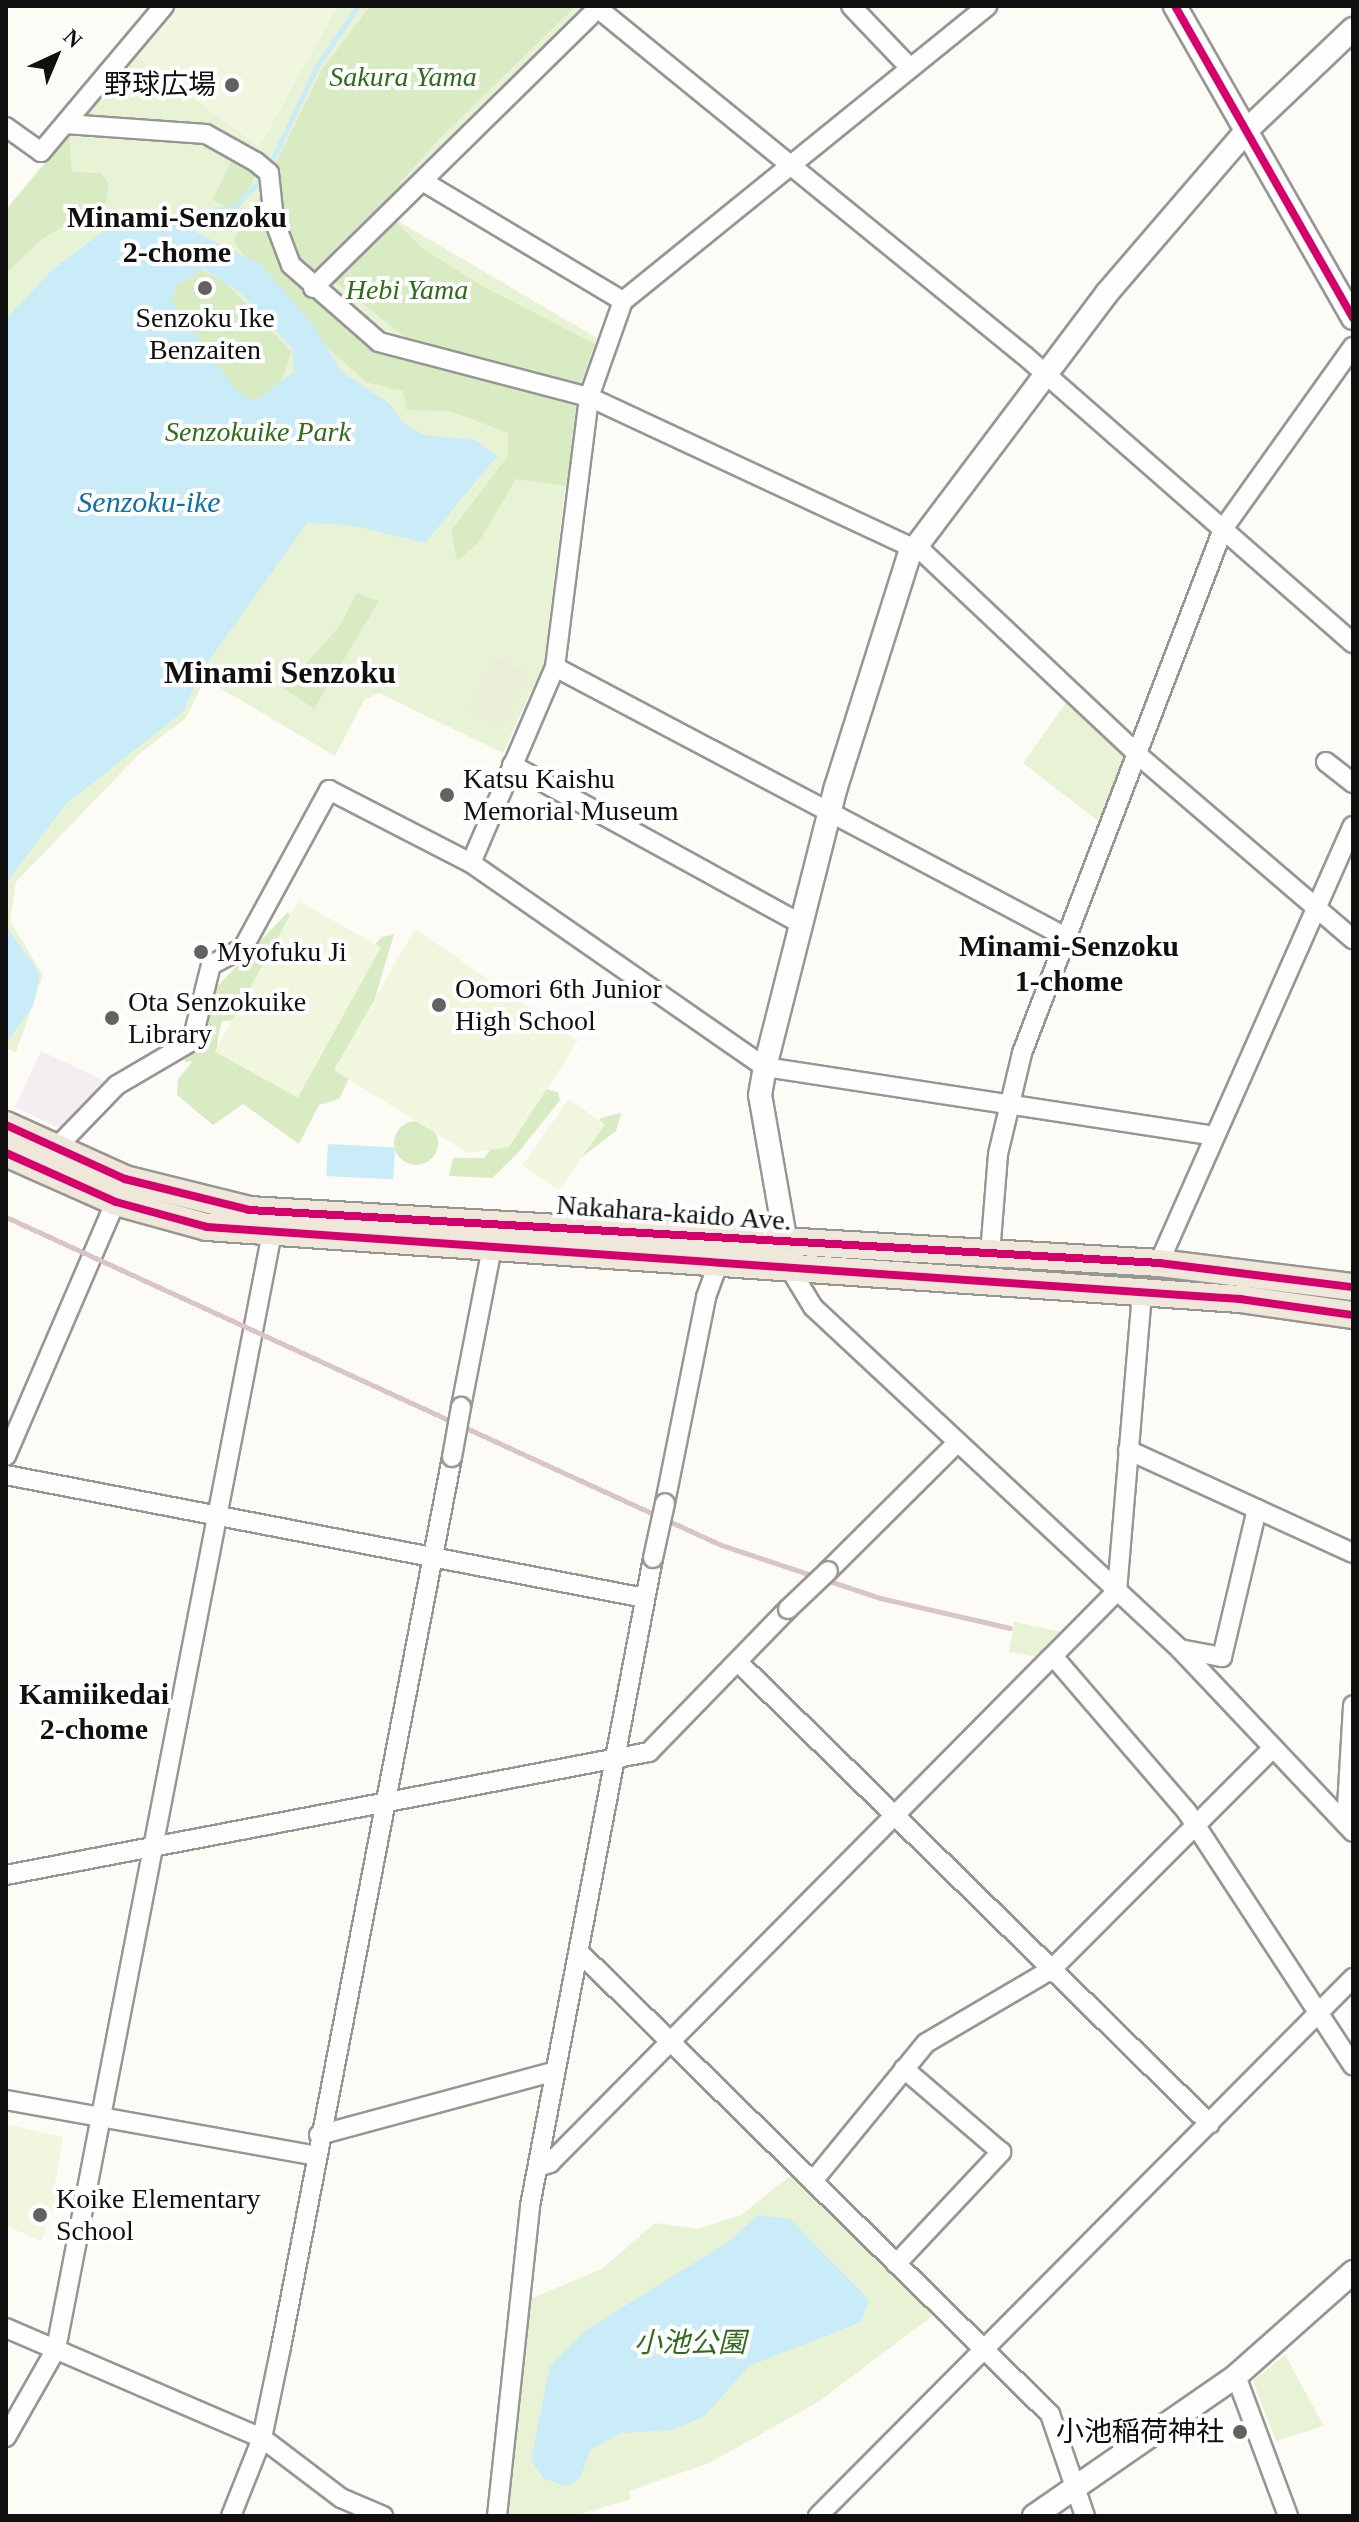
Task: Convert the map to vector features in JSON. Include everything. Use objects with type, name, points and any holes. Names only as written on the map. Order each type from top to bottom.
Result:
[{"type":"main road","name":"Nakahara-kaido Ave.","points":[[6,1125],[55,1149],[120,1191],[249,1210],[1159,1263],[1353,1287]]},
{"type":"main road","name":"Nakahara-kaido Ave.","points":[[6,1153],[120,1191],[207,1227],[1142,1292],[1353,1315]]},
{"type":"street","points":[[6,127],[41,152],[164,6]]},
{"type":"street","points":[[851,6],[909,67]]},
{"type":"street","points":[[471,863],[555,667],[589,397],[623,301],[711,223],[795,166],[909,67],[987,6]]},
{"type":"street","points":[[1175,6],[1250,127],[1353,318]]},
{"type":"street","points":[[313,288],[424,182],[597,7],[1042,370],[1353,643]]},
{"type":"street","points":[[1350,1828],[1180,1649],[956,1444],[806,1300],[790,1269],[760,1095],[830,812],[915,548],[1042,370],[1250,127],[1353,29]]},
{"type":"street","points":[[66,124],[206,134],[263,168],[286,254],[313,288],[379,342],[589,397],[915,548],[1138,755],[1353,939]]},
{"type":"street","points":[[424,182],[623,301]]},
{"type":"street","points":[[990,1254],[1008,1107],[1064,936],[1138,755],[1223,529],[1353,347]]},
{"type":"street","points":[[555,667],[1064,936]]},
{"type":"street","points":[[1326,762],[1353,783]]},
{"type":"street","points":[[512,765],[801,924]]},
{"type":"street","points":[[55,1149],[117,1085],[192,1041],[211,965],[243,948],[329,790],[471,863],[765,1067],[1008,1107],[1214,1136]]},
{"type":"street","points":[[1159,1263],[1353,826]]},
{"type":"street","points":[[6,1456],[120,1191]]},
{"type":"street","points":[[6,2437],[56,2349],[153,1847],[169,1748],[272,1233]]},
{"type":"street","points":[[497,2516],[538,2167],[645,1598],[714,1263],[749,1240]]},
{"type":"street","points":[[231,2516],[262,2438],[492,1247]]},
{"type":"street","points":[[538,2167],[550,2163],[1117,1591],[1142,1292]]},
{"type":"street","points":[[6,1875],[616,1761],[649,1752],[788,1609],[956,1444]]},
{"type":"street","points":[[1128,1450],[1353,1553]]},
{"type":"street","points":[[6,1475],[645,1598]]},
{"type":"street","points":[[1180,1649],[1222,1657],[1257,1509]]},
{"type":"street","points":[[1053,1656],[1196,1825],[1353,2066]]},
{"type":"street","points":[[738,1662],[1210,2124]]},
{"type":"street","points":[[1350,1828],[1353,1705]]},
{"type":"street","points":[[813,2181],[926,2043],[1052,1969],[1272,1749]]},
{"type":"street","points":[[579,1952],[1050,2414],[1085,2516]]},
{"type":"street","points":[[818,2516],[1353,1978]]},
{"type":"street","points":[[896,2264],[1001,2152],[904,2069]]},
{"type":"street","points":[[319,2135],[556,2071]]},
{"type":"street","points":[[6,2100],[316,2156]]},
{"type":"street","points":[[1034,2516],[1236,2376],[1353,2272]]},
{"type":"street","points":[[6,2328],[262,2438],[341,2498],[383,2516]]},
{"type":"street","points":[[1236,2376],[1288,2516]]},
{"type":"shaded area","points":[[41,1051],[109,1083],[61,1129],[15,1107]]},
{"type":"green space","name":"野球広場","points":[[167,6],[338,6],[259,147],[130,52]]},
{"type":"green space","name":"Senzokuike Park","points":[[173,6],[585,6],[381,211],[597,338],[576,401],[544,663],[503,753],[379,693],[364,700],[335,756],[205,679],[186,718],[139,754],[16,882],[10,921],[43,975],[16,1052],[6,1049],[6,209]]},
{"type":"green space","name":"Sakura Yama","points":[[370,6],[576,6],[441,137],[400,183],[407,192],[314,279],[283,232],[271,173],[321,71]]},
{"type":"green space","points":[[69,136],[72,172],[101,173],[109,184],[106,204],[43,238],[6,273],[6,210]]},
{"type":"green space","points":[[231,162],[256,174],[238,212],[213,200]]},
{"type":"green space","points":[[265,187],[279,259],[366,345],[578,404],[579,488],[516,479],[479,542],[457,561],[451,531],[508,456],[508,433],[450,411],[407,410],[403,391],[366,382],[276,301],[233,240]]},
{"type":"green space","name":"Hebi Yama","points":[[394,220],[423,249],[484,287],[595,344],[575,397],[405,337],[330,278]]},
{"type":"green space","points":[[191,265],[224,281],[292,352],[279,387],[250,409],[167,304],[168,280]]},
{"type":"green space","points":[[357,593],[379,601],[314,709],[284,688],[339,627]]},
{"type":"green space","points":[[495,657],[527,672],[501,726],[470,711]]},
{"type":"green space","points":[[1066,703],[1125,756],[1101,823],[1023,763]]},
{"type":"green space","points":[[298,901],[381,947],[298,1097],[215,1051]]},
{"type":"green space","points":[[288,912],[293,921],[272,968],[237,1020],[222,1021],[218,1037],[217,1052],[254,1070],[382,937],[394,934],[355,1066],[339,1099],[319,1105],[299,1144],[243,1104],[213,1125],[177,1095],[178,1079],[193,1061],[185,1062],[184,1051],[210,994]]},
{"type":"green space","points":[[415,929],[578,1041],[509,1147],[467,1153],[334,1070]]},
{"type":"green space","points":[[539,1087],[558,1092],[560,1100],[517,1154],[492,1178],[449,1176],[453,1158],[484,1158]]},
{"type":"green space","points":[[569,1099],[605,1124],[559,1191],[523,1165]]},
{"type":"green space","points":[[621,1113],[616,1131],[570,1166],[601,1118]]},
{"type":"green space","points":[[416,1121],[432,1127],[438,1143],[432,1159],[416,1165],[400,1159],[394,1143],[400,1127]]},
{"type":"green space","points":[[1014,1622],[1062,1632],[1038,1657],[1009,1652]]},
{"type":"green space","points":[[6,2124],[63,2137],[54,2188],[61,2191],[41,2241],[6,2226]]},
{"type":"green space","name":"小池公園","points":[[794,2173],[935,2314],[818,2402],[709,2463],[629,2491],[631,2499],[574,2516],[497,2514],[520,2303],[602,2269],[655,2223],[697,2229],[741,2215]]},
{"type":"green space","points":[[1285,2355],[1324,2426],[1276,2441],[1253,2381]]},
{"type":"water","name":"Senzoku-ike","points":[[137,218],[177,223],[259,263],[311,322],[342,372],[390,404],[403,423],[424,435],[475,440],[497,456],[425,543],[350,525],[307,523],[201,672],[183,712],[66,804],[6,883],[6,319],[52,270],[105,230]],"holes":[[[204,269],[241,293],[292,348],[294,371],[262,397],[251,400],[236,389],[172,303],[175,287]]]},
{"type":"water","points":[[6,926],[40,974],[33,1006],[6,1043]]},
{"type":"water","points":[[328,1144],[395,1148],[393,1179],[326,1176]]},
{"type":"water","points":[[758,2215],[790,2219],[869,2300],[861,2322],[749,2366],[705,2416],[671,2430],[621,2433],[590,2450],[580,2478],[568,2487],[543,2478],[531,2460],[550,2366],[586,2330],[728,2242]]},
{"type":"waterway","points":[[268,169],[317,66],[358,6]]},
{"type":"waterway","points":[[177,223],[183,214],[234,207],[263,178]]},
{"type":"railway","points":[[6,1217],[721,1545],[880,1598],[1010,1628]]},
{"type":"cycle path","points":[[1175,6],[1353,318]]},
{"type":"cycle path","points":[[6,1125],[125,1179],[249,1210],[1159,1263],[1353,1287]]},
{"type":"cycle path","points":[[6,1153],[116,1202],[207,1227],[1240,1299],[1353,1315]]},
{"type":"place","name":"野球広場","points":[[232,85]]},
{"type":"place","name":"Senzoku Ike Benzaiten","points":[[205,288]]},
{"type":"place","name":"Katsu Kaishu Memorial Museum","points":[[447,795]]},
{"type":"place","name":"Myofuku Ji","points":[[201,952]]},
{"type":"place","name":"Oomori 6th Junior High School","points":[[439,1005]]},
{"type":"place","name":"Ota Senzokuike Library","points":[[112,1018]]},
{"type":"place","name":"Koike Elementary School","points":[[40,2215]]},
{"type":"place","name":"小池稲荷神社","points":[[1240,2432]]},
{"type":"district","name":"Minami-Senzoku 2-chome","points":[[177,234]]},
{"type":"district","name":"Minami Senzoku","points":[[280,672]]},
{"type":"district","name":"Minami-Senzoku 1-chome","points":[[1069,963]]},
{"type":"district","name":"Kamiikedai 2-chome","points":[[94,1711]]}]
